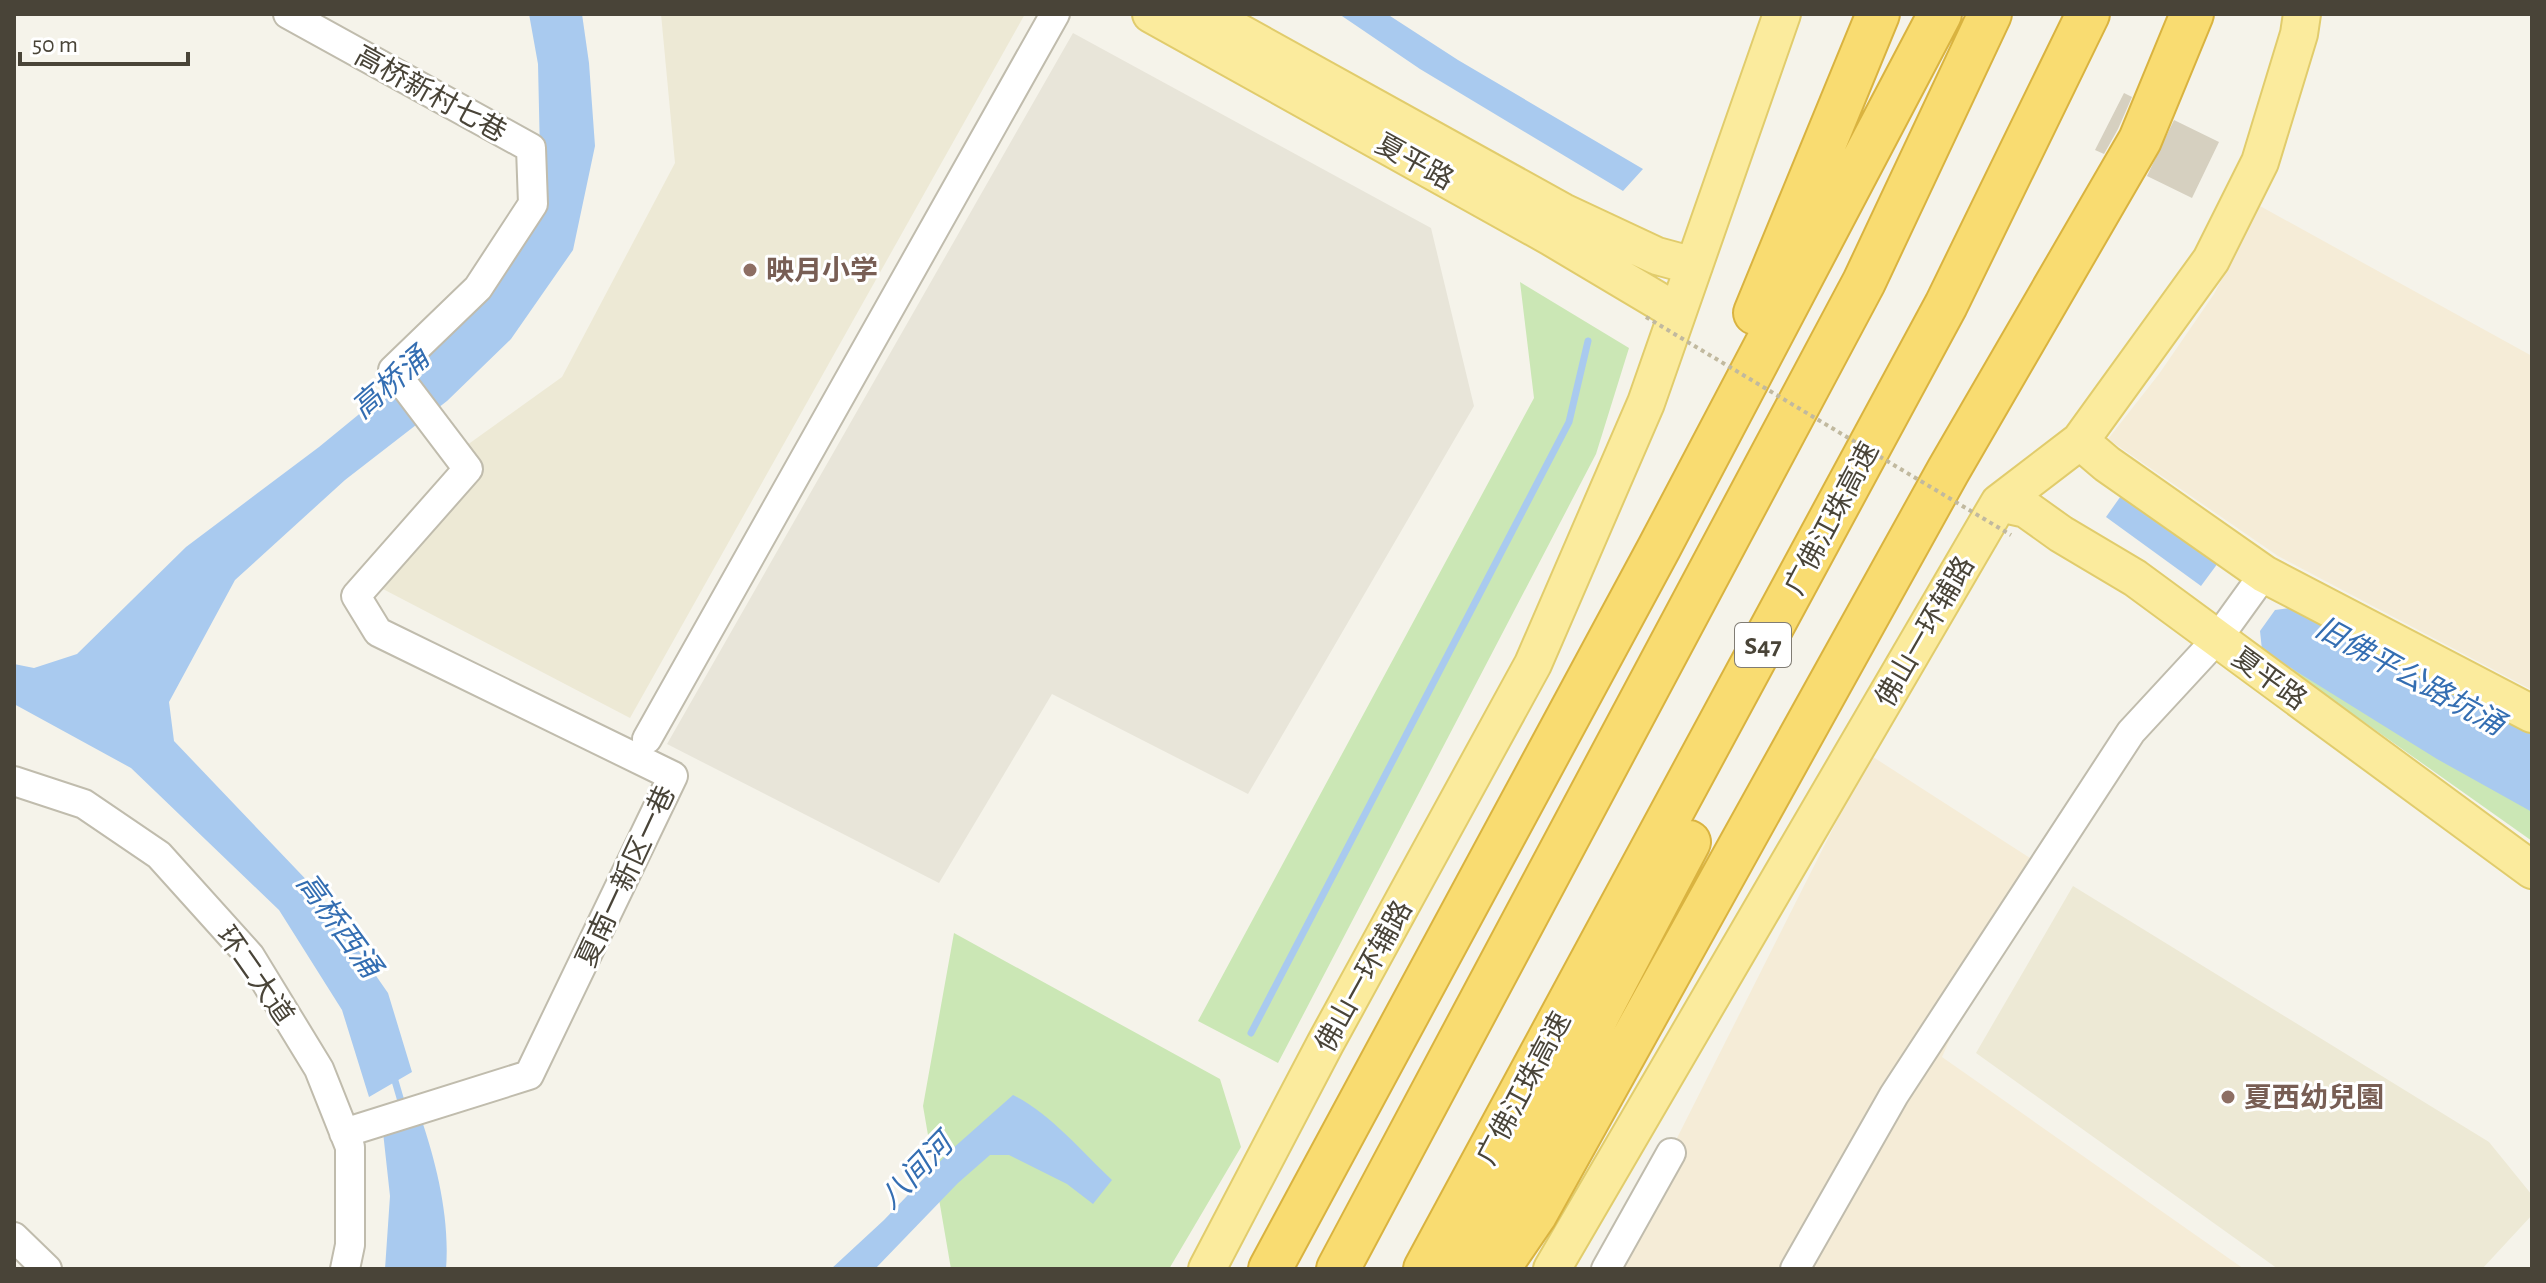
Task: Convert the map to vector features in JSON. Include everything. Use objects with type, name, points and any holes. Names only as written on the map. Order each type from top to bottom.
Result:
[{"type":"highway","points":[[1659,548],[1878,14]]},
{"type":"highway","points":[[1270,1269],[1659,548],[1940,14]]},
{"type":"highway","points":[[1338,1269],[1864,282],[1990,14]]},
{"type":"highway","name":"广佛江珠高速","points":[[1425,1269],[1946,305],[2088,14]]},
{"type":"highway","points":[[1498,1269],[1535,1215],[1948,471],[2140,140],[2192,14]]},
{"type":"highway","points":[[1464,1269],[1839,557],[1903,386]]},
{"type":"main road","name":"夏平路","points":[[1151,14],[1551,237],[1662,315]]},
{"type":"main road","name":"夏平路","points":[[1206,14],[1563,212],[1657,256],[1694,266]]},
{"type":"main road","name":"佛山一环辅路","points":[[1207,1269],[1325,1044],[1533,664],[1646,403],[1662,315],[1694,266],[1782,14]]},
{"type":"main road","name":"佛山一环辅路","points":[[1552,1269],[2005,519],[2080,441],[2211,260],[2260,162],[2299,34],[2302,14]]},
{"type":"main road","points":[[2080,441],[2107,464],[2264,574],[2532,714]]},
{"type":"main road","name":"夏平路","points":[[2005,519],[2026,509],[2061,534],[2135,578],[2532,870]]},
{"type":"street","name":"高桥新村七巷","points":[[288,14],[531,148],[533,204],[478,288],[393,370],[468,469],[356,596],[378,632]]},
{"type":"street","points":[[647,739],[1055,14]]},
{"type":"street","points":[[1795,1269],[1894,1095],[2131,732],[2217,639],[2264,574]]},
{"type":"street","name":"夏南一新区一巷","points":[[344,1133],[529,1075],[673,776],[378,632]]},
{"type":"street","name":"环二大道","points":[[14,781],[84,804],[159,855],[250,956],[319,1069],[350,1147],[350,1245],[345,1269]]},
{"type":"street","points":[[1606,1269],[1671,1153]]},
{"type":"street","points":[[14,1237],[47,1269]]},
{"type":"path","points":[[1662,315],[2005,519]]},
{"type":"shaded area","name":"映月小学","points":[[661,14],[1025,14],[630,718],[381,588],[456,453],[562,377],[675,163]]},
{"type":"shaded area","points":[[1073,33],[1431,228],[1474,406],[1248,794],[1052,694],[939,883],[667,744]]},
{"type":"shaded area","points":[[2260,206],[2532,356],[2532,690],[2278,556],[2108,439],[2159,374],[2214,294]]},
{"type":"shaded area","points":[[1870,755],[2030,858],[1942,1057],[2244,1269],[1611,1269]]},
{"type":"shaded area","name":"夏西幼兒園","points":[[2073,886],[2489,1142],[2532,1195],[2532,1215],[2482,1269],[2278,1269],[1976,1053]]},
{"type":"green space","points":[[1520,282],[1629,348],[1596,454],[1278,1063],[1198,1021],[1534,398]]},
{"type":"green space","points":[[2318,623],[2532,732],[2532,841],[2292,671]]},
{"type":"green space","points":[[954,933],[1220,1079],[1241,1147],[1169,1269],[951,1269],[923,1106]]},
{"type":"water","points":[[529,14],[582,14],[595,146],[573,250],[511,339],[447,401],[345,480],[235,580],[169,702],[174,741],[317,891],[388,993],[412,1072],[369,1097],[342,1010],[279,910],[131,768],[14,704],[14,664],[34,668],[77,654],[186,547],[319,447],[413,370],[473,308],[540,154],[538,64]]},
{"type":"water","points":[[1339,14],[1387,14],[1458,60],[1643,169],[1623,191],[1420,69]]},
{"type":"water","points":[[2123,493],[2218,563],[2201,586],[2106,517]]},
{"type":"water","name":"旧佛平公路坑涌","points":[[2305,606],[2532,730],[2532,812],[2437,759],[2262,650],[2260,631],[2275,610]]},
{"type":"water","points":[[1013,1095],[1053,1123],[1112,1180],[1093,1204],[1067,1184],[1009,1155],[990,1155],[958,1183],[875,1269],[831,1269],[884,1220],[951,1150]]},
{"type":"water","points":[[421,1118],[441,1192],[446,1231],[446,1269],[385,1269],[390,1196],[383,1132]]},
{"type":"building","points":[[2124,93],[2132,97],[2104,154],[2095,150]]},
{"type":"building","points":[[2174,120],[2219,142],[2192,198],[2147,176]]},
{"type":"waterway","points":[[1251,1033],[1569,422],[1588,341]]},
{"type":"waterway","name":"高桥西涌","points":[[393,1074],[403,1108]]},
{"type":"place","name":"映月小学","points":[[750,270]]},
{"type":"place","name":"夏西幼兒園","points":[[2228,1097]]},
{"type":"water label","name":"高桥涌","points":[[390,383]]},
{"type":"water label","name":"八间河","points":[[916,1171]]}]
